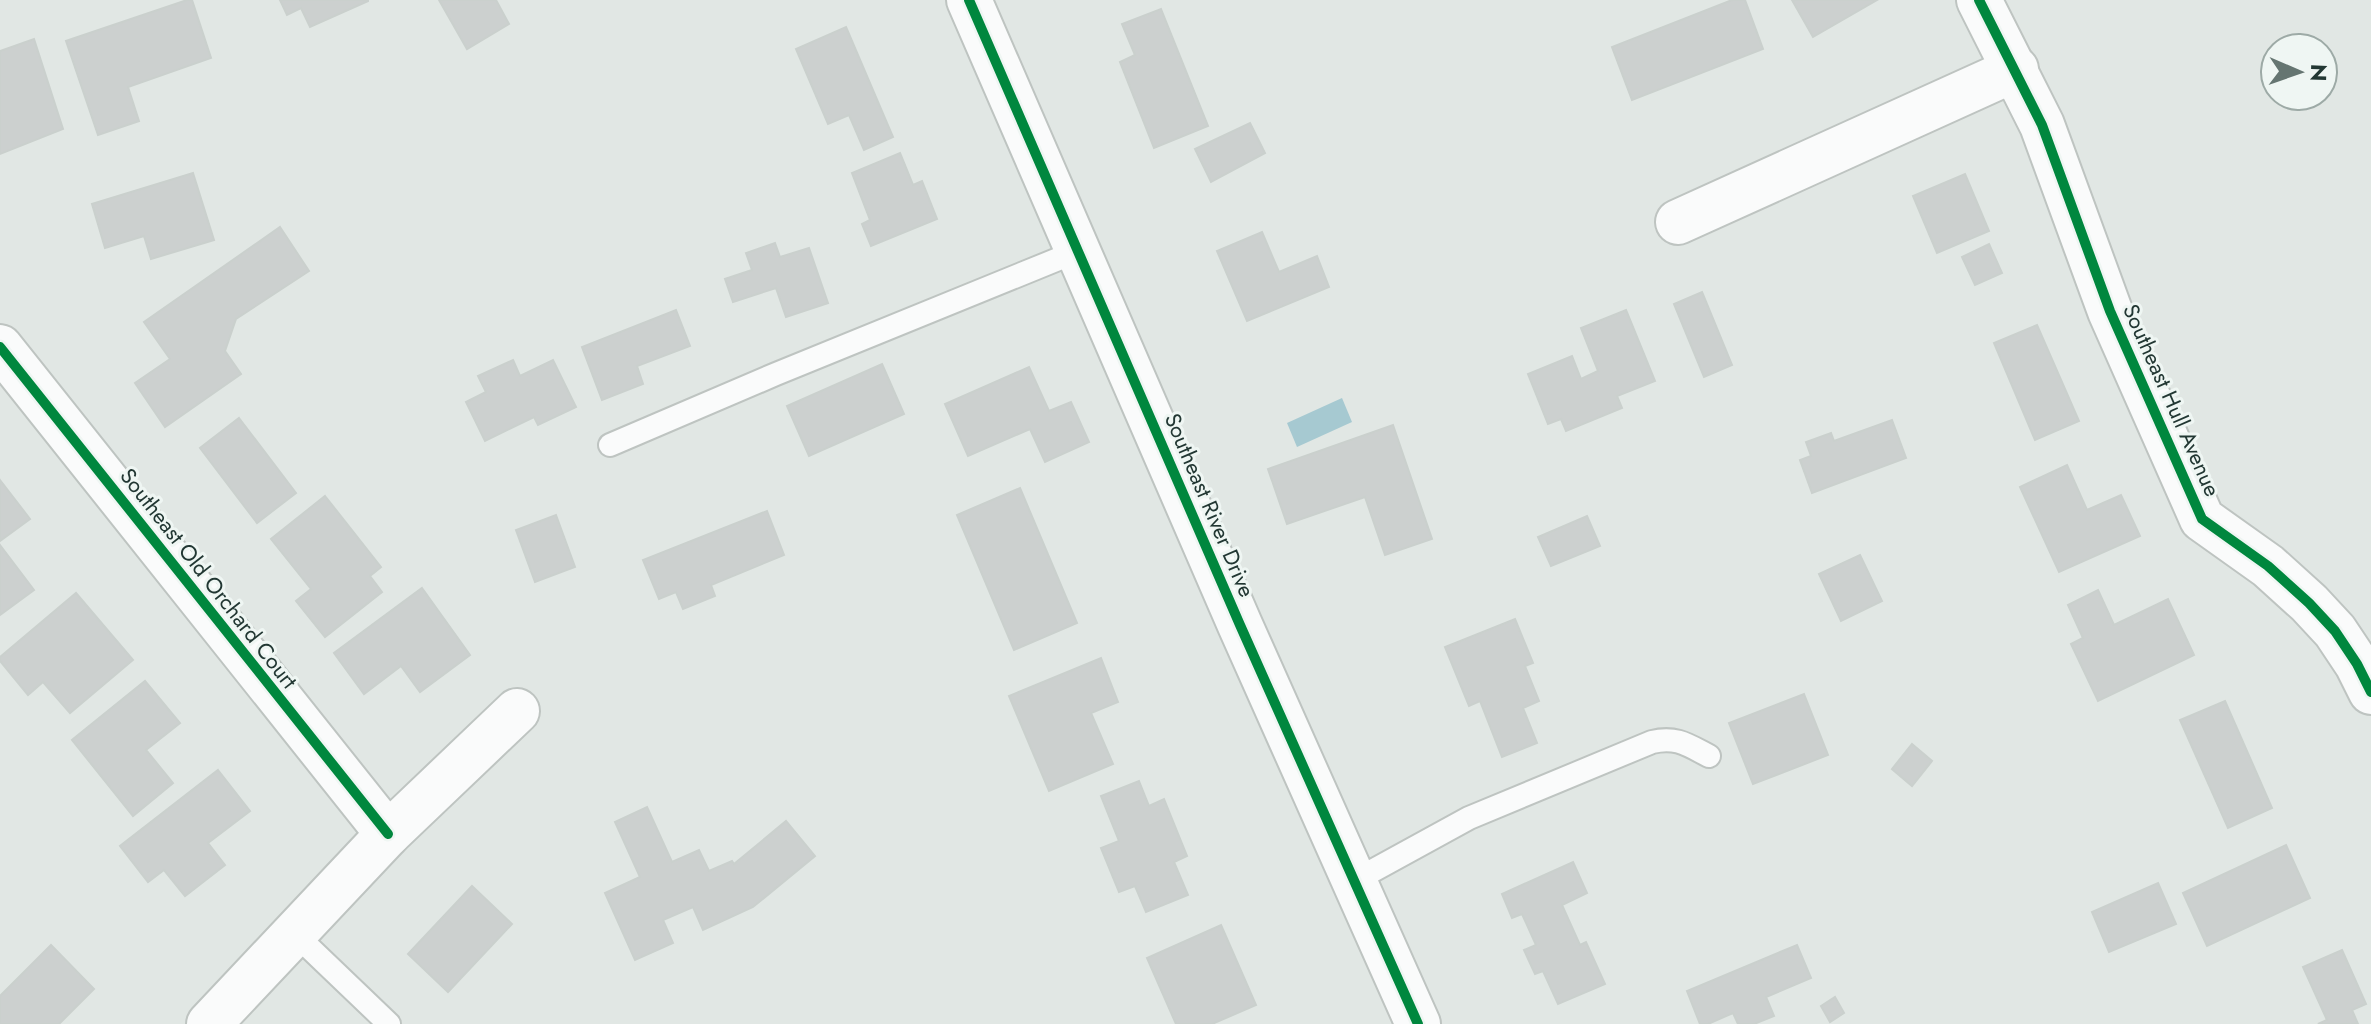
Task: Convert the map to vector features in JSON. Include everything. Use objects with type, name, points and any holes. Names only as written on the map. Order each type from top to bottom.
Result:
[{"type":"street","name":"Southeast River Drive","points":[[969,0],[1418,1024]]},
{"type":"street","name":"Southeast Hull Avenue","points":[[1979,0],[2016,69],[2050,145],[2110,311],[2202,519],[2268,566],[2309,603],[2335,631],[2371,692]]},
{"type":"street","points":[[1678,222],[2016,69]]},
{"type":"street","name":"Southeast Old Orchard Court","points":[[0,347],[388,834]]},
{"type":"street","points":[[209,1024],[388,834],[517,711]]},
{"type":"lane","points":[[610,445],[1078,251]]},
{"type":"lane","points":[[1354,881],[1469,818],[1652,742],[1668,738],[1681,740],[1709,756]]},
{"type":"lane","points":[[294,933],[389,1024]]},
{"type":"water","points":[[1342,398],[1352,422],[1297,447],[1287,423]]},
{"type":"building","points":[[192,0],[211,58],[128,87],[139,121],[98,135],[66,41]]},
{"type":"building","points":[[280,0],[368,1],[310,27],[301,8],[287,15]]},
{"type":"building","points":[[439,0],[496,0],[509,24],[467,49]]},
{"type":"building","points":[[1732,0],[1745,0],[1763,49],[1632,100],[1612,47]]},
{"type":"building","points":[[1792,0],[1877,0],[1813,37]]},
{"type":"building","points":[[1161,9],[1208,126],[1154,148],[1120,62],[1135,55],[1122,24]]},
{"type":"building","points":[[846,27],[893,137],[864,150],[849,115],[828,124],[796,49]]},
{"type":"building","points":[[34,39],[63,129],[0,154],[0,51]]},
{"type":"building","points":[[1250,123],[1265,153],[1211,182],[1195,149]]},
{"type":"building","points":[[900,153],[913,185],[922,181],[937,219],[871,246],[862,224],[870,220],[852,173]]},
{"type":"building","points":[[193,173],[214,240],[151,259],[144,236],[105,248],[92,204]]},
{"type":"building","points":[[1965,174],[1989,231],[1937,253],[1913,196]]},
{"type":"building","points":[[280,227],[309,271],[236,319],[225,351],[241,374],[165,427],[135,383],[170,359],[144,322]]},
{"type":"building","points":[[1262,232],[1279,272],[1317,256],[1329,287],[1247,321],[1217,251]]},
{"type":"building","points":[[775,243],[780,257],[809,248],[828,303],[786,317],[776,288],[733,302],[725,279],[752,270],[746,253]]},
{"type":"building","points":[[1989,244],[2002,273],[1975,285],[1962,257]]},
{"type":"building","points":[[1702,292],[1732,365],[1704,377],[1674,304]]},
{"type":"building","points":[[676,310],[690,346],[637,366],[643,384],[602,400],[582,347]]},
{"type":"building","points":[[1626,310],[1655,381],[1617,396],[1622,408],[1566,431],[1561,419],[1548,424],[1528,374],[1572,356],[1581,379],[1598,371],[1581,328]]},
{"type":"building","points":[[2037,325],[2079,421],[2035,440],[1994,343]]},
{"type":"building","points":[[513,360],[520,376],[553,360],[576,407],[538,425],[534,417],[485,441],[466,402],[486,392],[478,376]]},
{"type":"building","points":[[882,364],[904,414],[809,456],[787,406]]},
{"type":"building","points":[[1029,367],[1049,411],[1071,402],[1089,442],[1045,462],[1030,429],[968,456],[945,404]]},
{"type":"building","points":[[239,418],[296,493],[257,523],[200,448]]},
{"type":"building","points":[[1892,420],[1906,458],[1812,493],[1800,460],[1811,456],[1806,442],[1831,433],[1834,441]]},
{"type":"building","points":[[1393,425],[1432,539],[1385,555],[1365,497],[1287,524],[1268,469]]},
{"type":"building","points":[[2067,465],[2087,510],[2121,495],[2140,536],[2059,572],[2020,487]]},
{"type":"building","points":[[0,480],[30,519],[0,541]]},
{"type":"building","points":[[1020,488],[1077,623],[1014,650],[957,515]]},
{"type":"building","points":[[325,496],[381,567],[370,576],[382,592],[325,637],[296,601],[311,589],[271,539]]},
{"type":"building","points":[[767,511],[784,555],[711,585],[715,596],[683,609],[676,592],[659,599],[643,560]]},
{"type":"building","points":[[556,515],[575,567],[535,582],[516,530]]},
{"type":"building","points":[[1587,516],[1600,546],[1551,566],[1538,537]]},
{"type":"building","points":[[0,545],[34,590],[0,615]]},
{"type":"building","points":[[1860,555],[1882,601],[1841,621],[1819,574]]},
{"type":"building","points":[[422,588],[470,655],[420,692],[401,666],[364,694],[334,653]]},
{"type":"building","points":[[2098,590],[2114,625],[2168,599],[2194,655],[2098,701],[2071,644],[2083,638],[2068,605]]},
{"type":"building","points":[[76,593],[133,660],[70,713],[43,682],[28,695],[0,657]]},
{"type":"building","points":[[1515,619],[1533,663],[1525,666],[1539,701],[1523,708],[1537,743],[1502,757],[1480,701],[1469,706],[1445,647]]},
{"type":"building","points":[[1101,658],[1118,702],[1091,713],[1113,764],[1049,791],[1009,696]]},
{"type":"building","points":[[145,681],[180,723],[146,750],[173,783],[133,816],[72,740]]},
{"type":"building","points":[[1804,694],[1828,755],[1753,784],[1729,723]]},
{"type":"building","points":[[2225,701],[2272,808],[2228,828],[2180,720]]},
{"type":"building","points":[[1912,744],[1932,761],[1912,786],[1892,769]]},
{"type":"building","points":[[218,770],[250,811],[208,843],[225,865],[185,896],[164,870],[148,882],[120,846]]},
{"type":"building","points":[[1139,781],[1149,806],[1164,799],[1187,856],[1174,862],[1188,895],[1146,912],[1135,886],[1119,892],[1101,848],[1119,841],[1101,796]]},
{"type":"building","points":[[647,807],[672,862],[699,850],[709,871],[732,861],[734,864],[786,821],[815,856],[753,907],[703,930],[693,907],[663,920],[673,943],[635,960],[605,893],[640,877],[615,822]]},
{"type":"building","points":[[2286,845],[2310,898],[2207,946],[2183,893]]},
{"type":"building","points":[[1573,862],[1587,893],[1562,905],[1580,945],[1586,942],[1605,984],[1558,1004],[1543,971],[1535,974],[1524,950],[1536,945],[1522,914],[1512,918],[1502,894]]},
{"type":"building","points":[[2158,883],[2176,924],[2109,952],[2092,912]]},
{"type":"building","points":[[472,886],[512,924],[448,992],[408,954]]},
{"type":"building","points":[[1221,925],[1256,1005],[1212,1024],[1176,1024],[1147,958]]},
{"type":"building","points":[[51,945],[94,989],[59,1024],[0,1024],[0,996]]},
{"type":"building","points":[[1797,945],[1811,978],[1766,997],[1774,1016],[1754,1024],[1738,1024],[1733,1013],[1708,1024],[1700,1024],[1687,991]]},
{"type":"building","points":[[2342,950],[2366,1004],[2352,1010],[2358,1024],[2318,1024],[2327,1020],[2303,967]]},
{"type":"building","points":[[1835,997],[1844,1013],[1830,1022],[1821,1006]]},
{"type":"cycle path","points":[[969,0],[1240,625],[1418,1024]]},
{"type":"cycle path","points":[[1979,0],[2042,125],[2110,311],[2202,519],[2268,566],[2309,603],[2335,631],[2371,692]]},
{"type":"cycle path","points":[[0,347],[388,834]]}]
